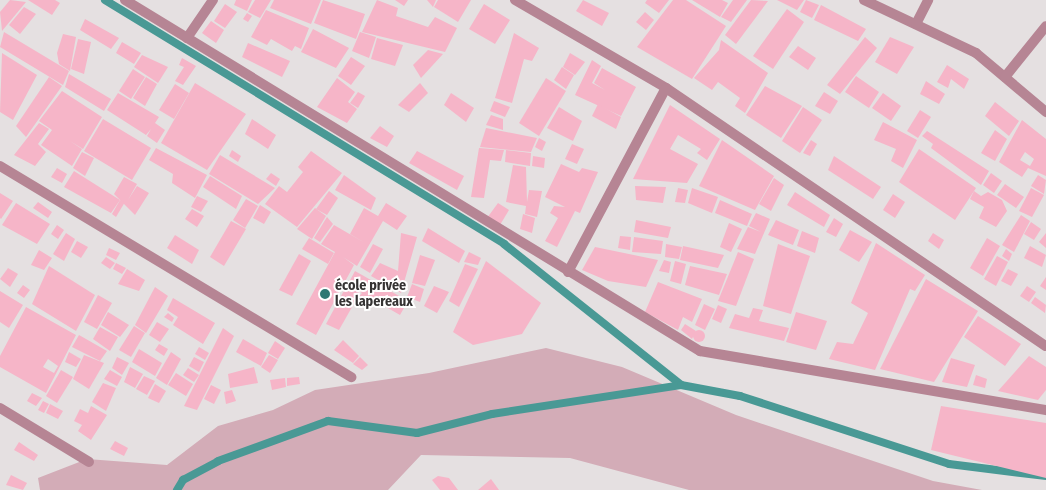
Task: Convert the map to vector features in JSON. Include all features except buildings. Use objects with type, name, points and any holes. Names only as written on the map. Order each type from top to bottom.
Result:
[{"type":"street","points":[[125,0],[700,351],[1046,410]]},
{"type":"street","points":[[187,38],[213,0]]},
{"type":"street","points":[[515,0],[666,88],[1046,346]]},
{"type":"street","points":[[864,0],[976,53],[1046,112]]},
{"type":"street","points":[[916,24],[928,0]]},
{"type":"street","points":[[1005,77],[1046,26]]},
{"type":"street","points":[[568,272],[666,88]]},
{"type":"street","points":[[0,166],[351,377]]},
{"type":"street","points":[[0,408],[89,462]]},
{"type":"shaded area","points":[[546,348],[622,367],[736,415],[933,481],[982,490],[689,490],[570,458],[421,455],[388,490],[40,490],[38,478],[87,459],[167,465],[218,426],[273,410],[315,390],[429,373]]},
{"type":"waterway","points":[[105,0],[504,244],[681,385]]},
{"type":"waterway","points":[[177,490],[183,480],[218,461],[328,421],[417,433],[492,414],[681,385],[740,396],[949,464],[1046,476]]},
{"type":"place","name":"école privée les lapereaux","points":[[325,294]]}]
